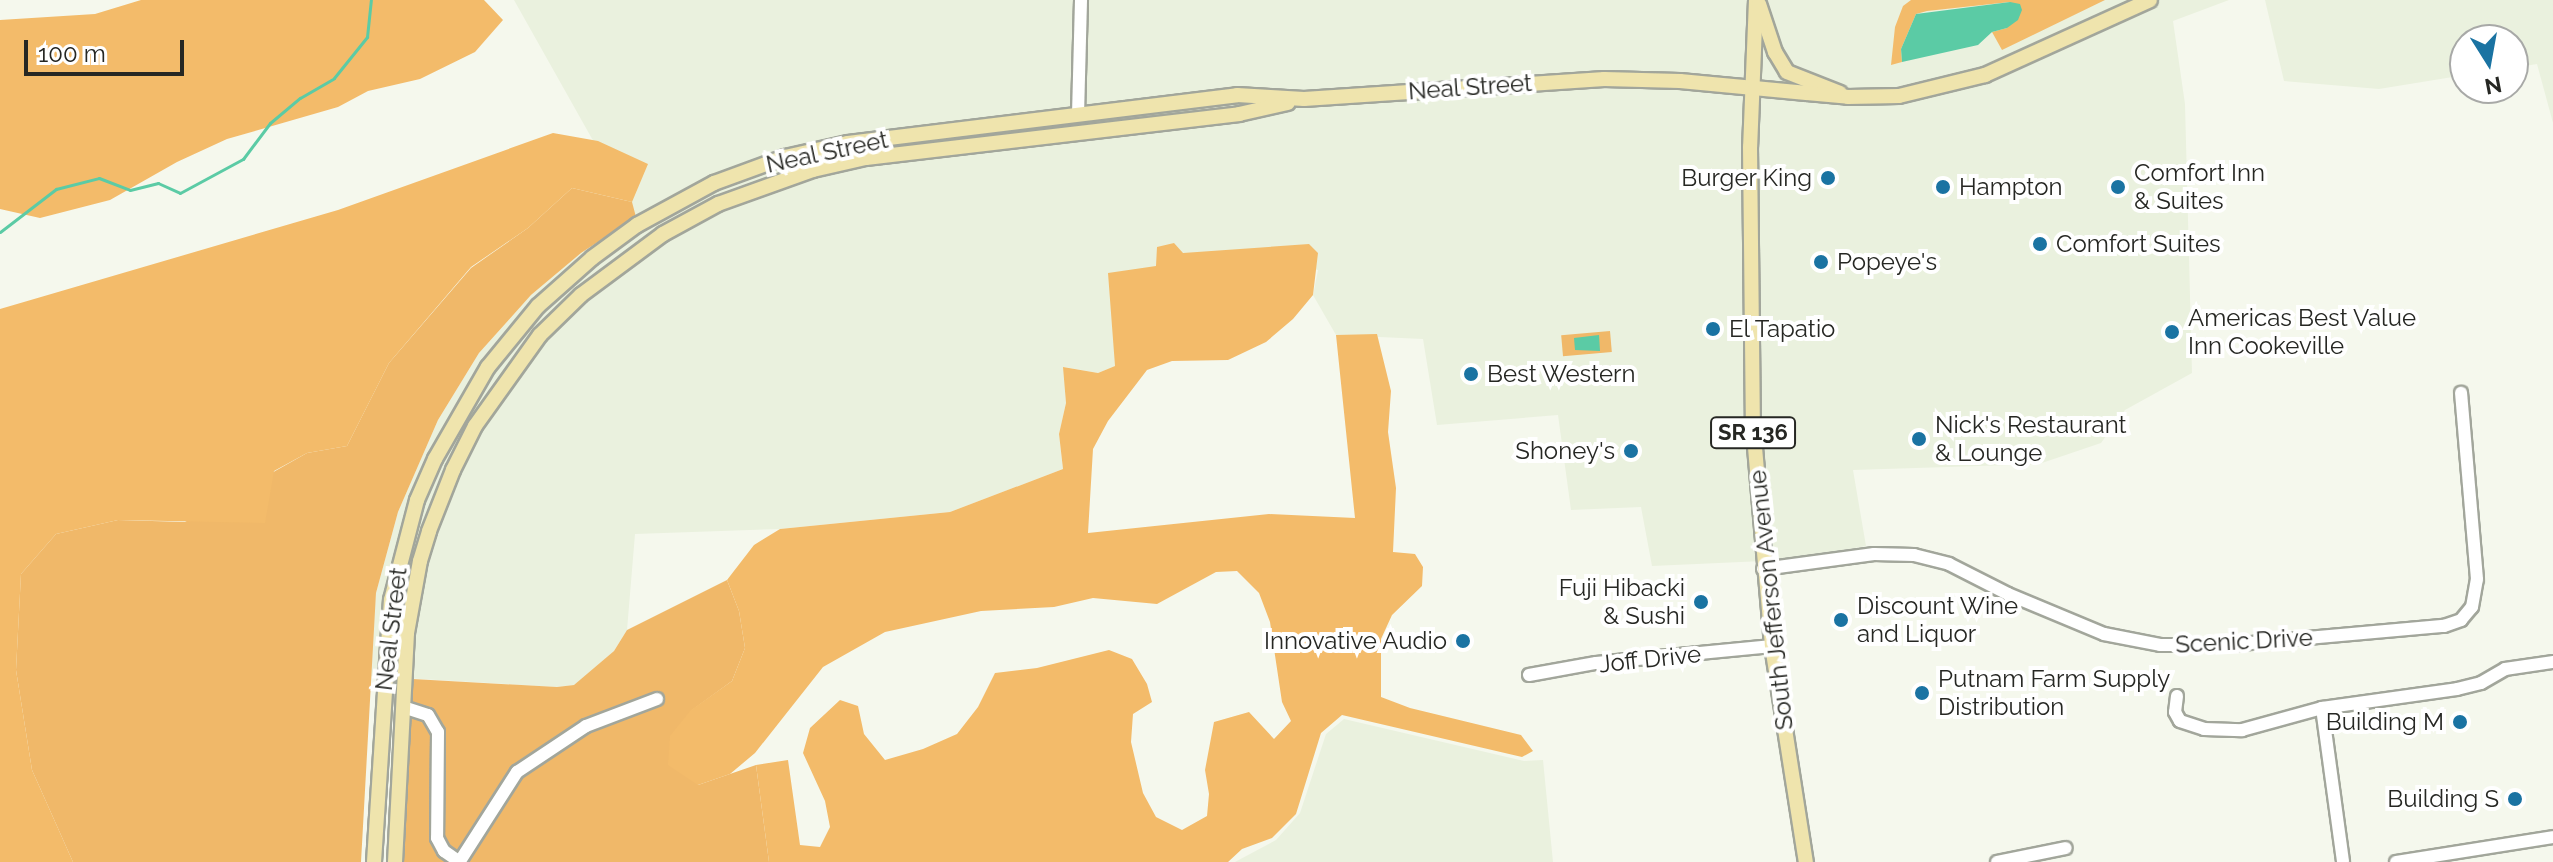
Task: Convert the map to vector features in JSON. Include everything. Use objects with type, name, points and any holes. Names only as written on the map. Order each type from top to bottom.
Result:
[{"type":"main road","name":"South Jefferson Avenue","points":[[1756,0],[1752,88],[1750,354],[1763,569],[1806,862]]},
{"type":"main road","points":[[1756,0],[1775,52],[1787,72],[1848,97]]},
{"type":"main road","name":"Neal Street","points":[[374,862],[385,643],[400,554],[417,500],[450,430],[488,367],[538,306],[592,258],[637,225],[714,183],[749,169],[848,143],[1237,95],[1304,99],[1604,79],[1848,97],[1899,96],[1985,75],[2150,0]]},
{"type":"main road","name":"Neal Street","points":[[395,862],[411,600],[420,561],[442,495],[475,426],[540,335],[616,266],[718,204],[770,184],[866,158],[1239,114],[1304,99]]},
{"type":"street","points":[[1078,115],[1081,0]]},
{"type":"street","name":"Scenic Drive","points":[[1763,569],[1874,554],[1914,555],[1949,564],[2104,634],[2160,645],[2229,645],[2444,626],[2461,620],[2472,607],[2477,579],[2461,393]]},
{"type":"street","name":"Joff Drive","points":[[1529,675],[1596,663],[1772,646]]},
{"type":"street","points":[[2177,696],[2175,712],[2180,721],[2204,729],[2242,730],[2322,708],[2457,689],[2481,683],[2505,669],[2553,662]]},
{"type":"street","points":[[403,707],[428,715],[438,732],[437,838],[444,851],[460,862],[517,772],[586,726],[657,699]]},
{"type":"street","points":[[2322,708],[2343,862]]},
{"type":"street","points":[[2396,862],[2553,837]]},
{"type":"street","points":[[1997,862],[2066,848]]},
{"type":"shaded area","points":[[141,0],[484,0],[503,20],[475,52],[420,79],[368,91],[338,107],[227,139],[177,162],[110,200],[40,218],[0,209],[0,20],[95,14]]},
{"type":"shaded area","points":[[514,0],[2229,0],[2173,21],[2185,104],[2192,373],[2125,410],[2101,443],[2039,464],[1853,470],[1866,546],[1785,560],[1652,566],[1641,507],[1571,510],[1558,415],[1437,425],[1423,339],[1336,335],[1313,295],[1318,270],[1182,253],[1173,243],[1114,334],[1115,366],[1098,373],[1064,367],[1066,403],[1059,434],[1063,469],[950,512],[780,529],[635,534],[627,630],[614,651],[575,685],[557,687],[369,676],[376,593],[398,512],[438,420],[479,353],[531,295],[581,253],[636,217]]},
{"type":"shaded area","points":[[1911,0],[2105,0],[2002,50],[1992,32],[2007,28],[2010,2],[1916,14],[1901,49],[1902,62],[1891,65],[1895,27],[1903,6]]},
{"type":"shaded area","points":[[2265,0],[2553,0],[2553,123],[2537,64],[2529,65],[2529,24],[2449,24],[2449,78],[2379,89],[2284,81]]},
{"type":"shaded area","points":[[2010,2],[2020,4],[2022,10],[2018,20],[2007,28],[1992,32],[1978,45],[1902,62],[1901,49],[1916,14]]},
{"type":"shaded area","points":[[553,133],[598,141],[648,164],[632,202],[572,188],[528,228],[471,267],[389,363],[347,446],[307,453],[274,471],[265,523],[118,520],[56,534],[21,574],[16,670],[32,770],[73,862],[0,862],[0,309],[338,210]]},
{"type":"shaded area","points":[[572,188],[632,202],[636,217],[581,253],[531,295],[479,353],[438,420],[398,512],[376,593],[361,862],[73,862],[32,770],[16,670],[21,574],[56,534],[118,520],[185,522],[307,453],[347,446],[389,363],[471,268],[528,228]]},
{"type":"shaded area","points":[[1174,243],[1183,253],[1309,244],[1318,253],[1313,295],[1293,319],[1266,342],[1228,360],[1172,361],[1147,370],[1108,421],[1093,449],[1088,533],[1269,514],[1355,518],[1336,335],[1377,334],[1391,391],[1388,432],[1396,488],[1393,552],[1415,554],[1423,567],[1422,586],[1392,615],[1381,639],[1381,697],[1410,708],[1521,735],[1533,751],[1522,757],[1342,715],[1321,733],[1296,814],[1272,838],[1242,849],[1228,862],[769,862],[756,765],[788,760],[800,845],[820,847],[830,827],[825,801],[803,753],[810,728],[840,700],[858,706],[864,734],[885,760],[923,749],[957,734],[978,707],[995,673],[1037,668],[1109,650],[1132,659],[1147,684],[1152,702],[1133,714],[1131,742],[1143,793],[1156,817],[1182,830],[1207,816],[1209,794],[1205,770],[1214,722],[1249,712],[1274,739],[1291,721],[1282,702],[1270,622],[1259,593],[1237,571],[1216,572],[1157,604],[1093,598],[1054,607],[981,611],[885,632],[823,667],[755,753],[730,774],[698,785],[668,765],[670,736],[691,710],[732,681],[745,648],[739,611],[727,580],[754,545],[780,529],[950,512],[1063,469],[1059,434],[1066,403],[1063,367],[1098,373],[1115,366],[1108,273],[1156,266],[1157,247]]},
{"type":"shaded area","points":[[1610,331],[1612,352],[1563,356],[1561,335]]},
{"type":"shaded area","points":[[1599,335],[1600,351],[1575,350],[1574,338]]},
{"type":"shaded area","points":[[727,580],[739,611],[745,648],[732,681],[692,710],[698,785],[756,765],[769,862],[403,862],[413,679],[557,687],[574,685],[614,651],[627,630]]},
{"type":"shaded area","points":[[1344,719],[1524,761],[1543,760],[1553,862],[1235,862],[1276,840],[1300,813],[1326,734]]},
{"type":"waterway","points":[[0,232],[56,189],[99,178],[130,190],[158,183],[180,193],[243,159],[270,123],[300,98],[334,78],[367,37],[371,0]]},
{"type":"place","name":"Burger King","points":[[1828,178]]},
{"type":"place","name":"Hampton","points":[[1943,187]]},
{"type":"place","name":"Comfort Inn & Suites","points":[[2118,187]]},
{"type":"place","name":"Comfort Suites","points":[[2040,244]]},
{"type":"place","name":"Popeye's","points":[[1821,262]]},
{"type":"place","name":"El Tapatio","points":[[1713,329]]},
{"type":"place","name":"Americas Best Value Inn Cookeville","points":[[2172,332]]},
{"type":"place","name":"Best Western","points":[[1471,374]]},
{"type":"place","name":"Nick's Restaurant & Lounge","points":[[1919,439]]},
{"type":"place","name":"Shoney's","points":[[1631,451]]},
{"type":"place","name":"Fuji Hibacki & Sushi","points":[[1701,602]]},
{"type":"place","name":"Discount Wine and Liquor","points":[[1841,620]]},
{"type":"place","name":"Innovative Audio","points":[[1463,641]]},
{"type":"place","name":"Putnam Farm Supply Distribution","points":[[1922,693]]},
{"type":"place","name":"Building M","points":[[2460,722]]},
{"type":"place","name":"Building S","points":[[2515,799]]}]
